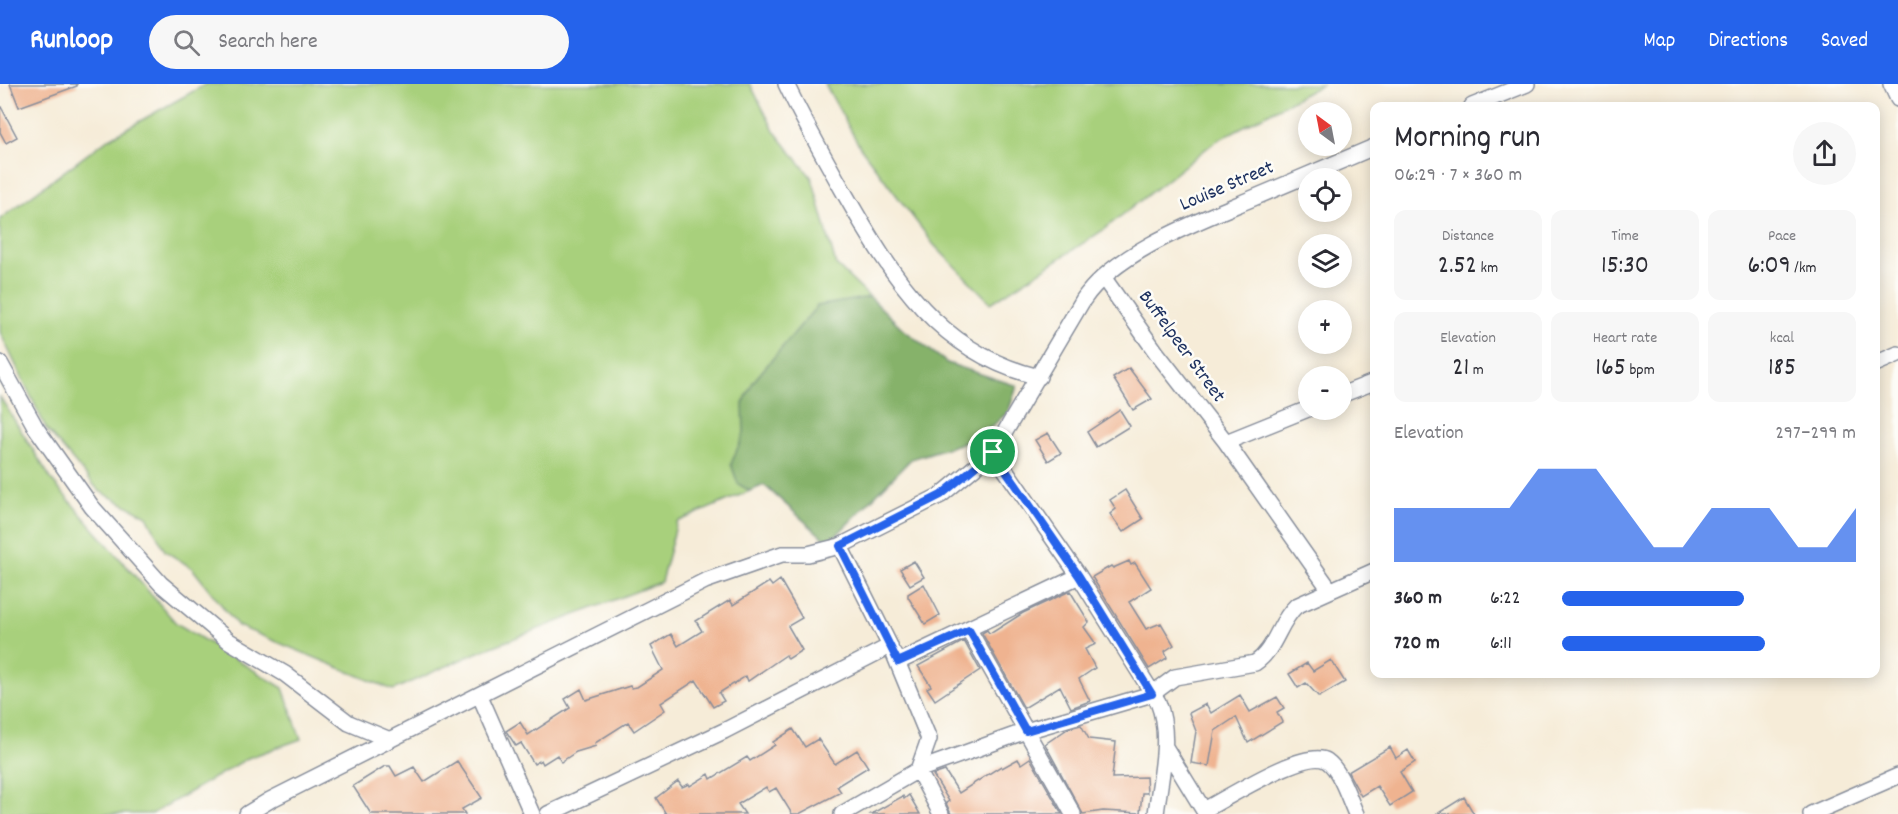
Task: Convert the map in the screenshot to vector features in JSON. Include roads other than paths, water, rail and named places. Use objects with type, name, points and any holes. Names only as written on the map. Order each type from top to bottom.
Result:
[{"type":"street","points":[[786,84],[879,254],[917,305],[966,348],[1020,373],[1039,377]]},
{"type":"street","points":[[1482,102],[1527,84]]},
{"type":"street","points":[[1891,84],[1898,99]]},
{"type":"street","name":"Louise Street","points":[[247,814],[270,800],[705,581],[782,554],[808,554],[840,546],[941,495],[993,452],[1083,300],[1103,277],[1177,231],[1370,149]]},
{"type":"street","name":"Buffelpeer Street","points":[[1103,277],[1156,352],[1226,441],[1330,590]]},
{"type":"street","points":[[1880,362],[1898,354]]},
{"type":"street","points":[[0,363],[36,428],[92,507],[161,584],[229,641],[285,674],[349,723],[390,740]]},
{"type":"street","points":[[1352,391],[1370,384]]},
{"type":"street","points":[[1226,441],[1298,413]]},
{"type":"street","points":[[993,452],[1079,576],[1163,714],[1165,747],[1156,814]]},
{"type":"street","points":[[840,546],[898,662],[929,739],[918,770],[941,814]]},
{"type":"street","points":[[842,814],[918,770],[1026,731],[1152,694],[1175,677],[1255,663],[1265,657],[1287,614],[1305,599],[1370,573]]},
{"type":"street","points":[[898,662],[1079,576]]},
{"type":"street","points":[[969,630],[1072,814]]},
{"type":"street","points":[[548,814],[724,731],[890,646]]},
{"type":"street","points":[[480,696],[532,814]]},
{"type":"street","points":[[1165,747],[1205,812],[1294,762],[1316,756],[1327,761],[1334,770],[1356,814]]},
{"type":"street","points":[[1811,814],[1898,776]]}]
